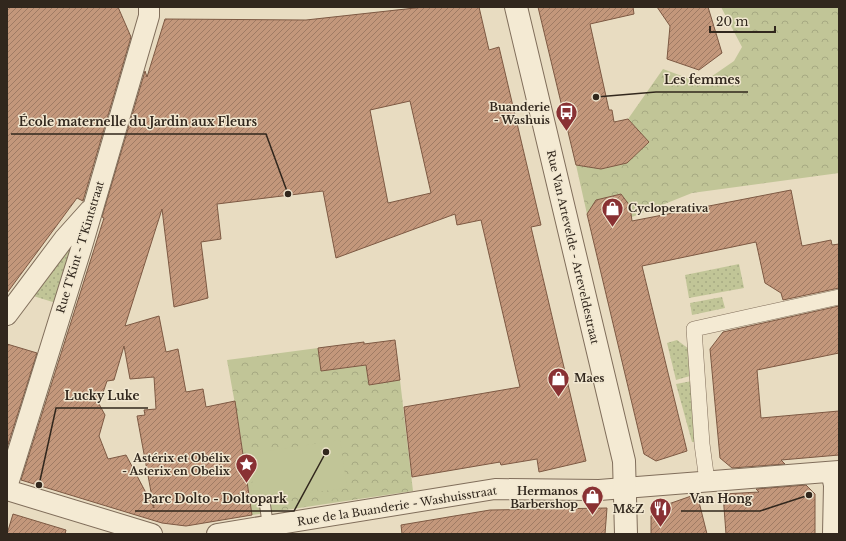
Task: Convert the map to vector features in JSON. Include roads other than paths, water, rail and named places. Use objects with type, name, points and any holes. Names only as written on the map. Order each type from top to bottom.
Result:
[{"type":"street","name":"Rue T'Kint - T'Kintstraat","points":[[7,488],[94,205],[149,16],[149,7]]},
{"type":"street","name":"Rue Van Artevelde - Arteveldestraat","points":[[516,7],[624,461],[626,534]]},
{"type":"street","points":[[7,315],[64,239],[94,205]]},
{"type":"street","points":[[707,481],[702,444],[694,330],[839,297]]},
{"type":"street","points":[[833,534],[835,472]]},
{"type":"street","name":"Rue de la Buanderie - Washuisstraat","points":[[217,534],[495,489],[599,490],[835,472]]},
{"type":"street","points":[[7,488],[152,534]]},
{"type":"lane","points":[[265,505],[268,526]]},
{"type":"place","name":"Les femmes","points":[[596,97]]},
{"type":"place","name":"Buanderie - Washuis","points":[[566,132]]},
{"type":"place","name":"École maternelle du Jardin aux Fleurs","points":[[288,194]]},
{"type":"place","name":"Cycloperativa","points":[[612,228]]},
{"type":"place","name":"Maes","points":[[559,398]]},
{"type":"place","name":"Parc Dolto - Doltopark","points":[[326,452]]},
{"type":"place","name":"Astérix et Obélix - Asterix en Obelix","points":[[246,484]]},
{"type":"place","name":"Lucky Luke","points":[[39,485]]},
{"type":"place","name":"Van Hong","points":[[809,495]]},
{"type":"place","name":"Hermanos Barbershop","points":[[593,516]]},
{"type":"place","name":"M&Z","points":[[660,528]]}]
